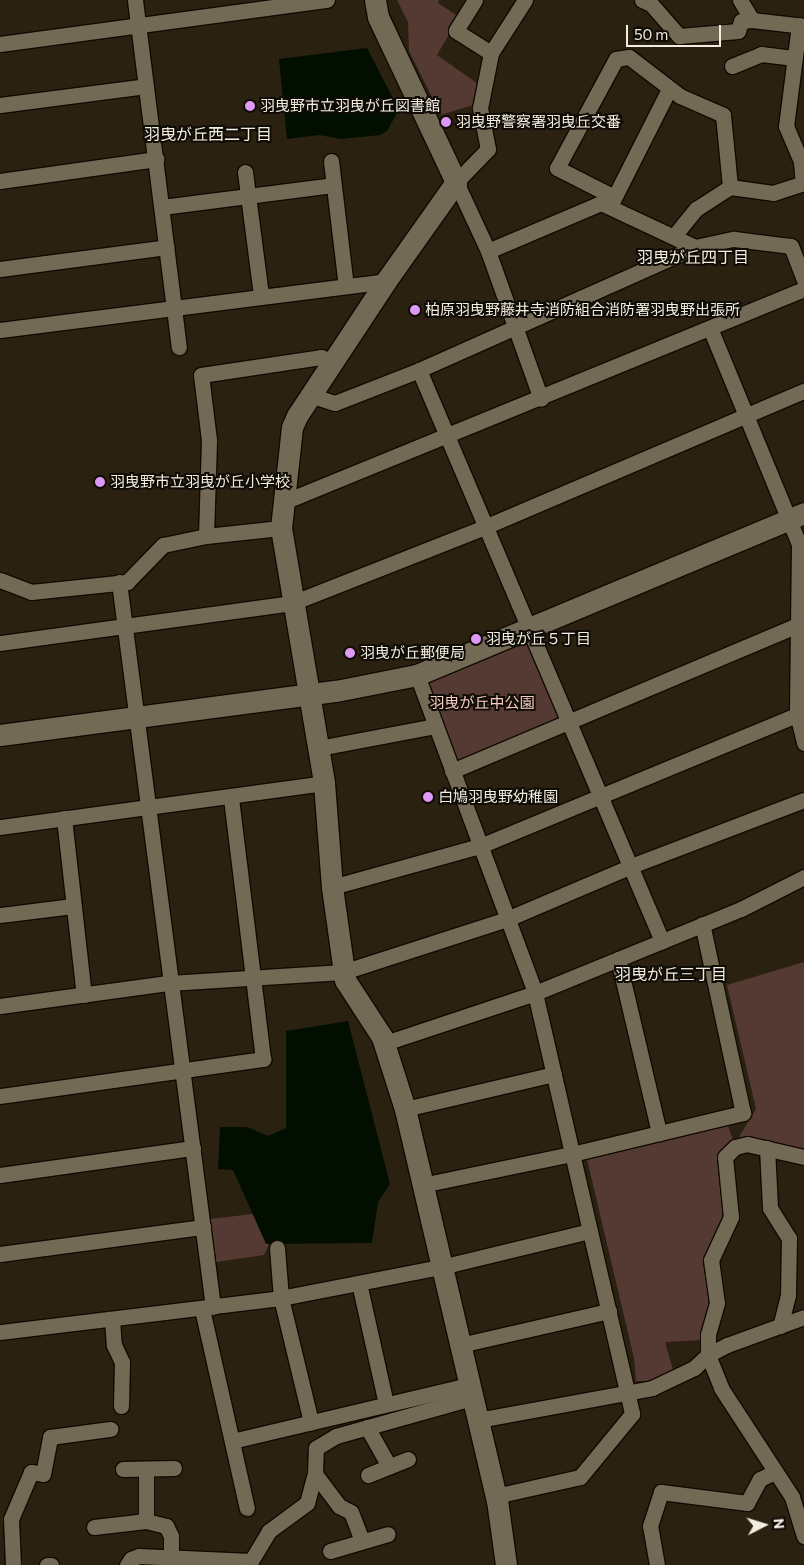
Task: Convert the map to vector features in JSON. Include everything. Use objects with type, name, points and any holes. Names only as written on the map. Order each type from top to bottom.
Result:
[{"type":"street","points":[[135,0],[179,347]]},
{"type":"street","points":[[0,44],[327,0]]},
{"type":"street","points":[[375,0],[378,17],[488,251],[541,399]]},
{"type":"street","points":[[475,0],[456,32],[492,53]]},
{"type":"street","points":[[506,1565],[496,1496],[405,1109],[384,1043],[354,998],[343,972],[332,887],[324,783],[311,694],[292,603],[281,528],[282,504],[292,427],[310,395],[386,281],[456,182],[488,149],[480,108],[492,53],[525,0]]},
{"type":"street","points":[[642,0],[651,4],[679,36],[738,31],[741,21],[752,20],[802,25],[795,58],[786,126],[802,162],[804,183],[773,193],[730,187],[696,209],[674,236]]},
{"type":"street","points":[[740,0],[752,20]]},
{"type":"street","points":[[732,66],[761,54],[795,58]]},
{"type":"street","points":[[695,247],[612,202],[557,168],[616,59],[629,58],[669,89],[723,115],[730,187]]},
{"type":"street","points":[[0,106],[146,86]]},
{"type":"street","points":[[612,202],[669,89]]},
{"type":"street","points":[[0,180],[156,159]]},
{"type":"street","points":[[331,161],[346,286]]},
{"type":"street","points":[[245,172],[261,296]]},
{"type":"street","points":[[162,207],[333,186]]},
{"type":"street","points":[[488,251],[602,203],[612,202]]},
{"type":"street","points":[[310,395],[334,403],[419,370],[695,247],[734,239],[791,246],[804,280]]},
{"type":"street","points":[[0,269],[167,247]]},
{"type":"street","points":[[0,330],[386,281]]},
{"type":"street","points":[[282,504],[541,399],[804,289]]},
{"type":"street","points":[[710,328],[748,414],[798,516],[798,625],[804,743]]},
{"type":"street","points":[[206,536],[209,440],[202,375],[321,357],[332,361]]},
{"type":"street","points":[[419,370],[487,526],[599,797],[632,866],[662,941]]},
{"type":"street","points":[[0,643],[292,603],[487,526],[804,390]]},
{"type":"street","points":[[0,735],[311,694],[416,675],[798,516]]},
{"type":"street","points":[[0,580],[31,592],[127,582],[163,545],[206,536],[281,528]]},
{"type":"street","points":[[119,582],[149,807],[169,983],[203,1227],[208,1308],[232,1441],[247,1508]]},
{"type":"street","points":[[452,771],[798,625]]},
{"type":"street","points":[[416,675],[535,993],[632,1414],[580,1477],[496,1496]]},
{"type":"street","points":[[332,887],[480,846],[801,713]]},
{"type":"street","points":[[319,748],[435,726]]},
{"type":"street","points":[[0,827],[324,783]]},
{"type":"street","points":[[0,1096],[182,1073],[263,1059],[231,797]]},
{"type":"street","points":[[0,1006],[169,983],[343,972],[507,919],[632,866],[804,800]]},
{"type":"street","points":[[64,818],[84,995]]},
{"type":"street","points":[[384,1043],[535,993],[702,924],[804,877]]},
{"type":"street","points":[[0,915],[73,906]]},
{"type":"street","points":[[422,1185],[572,1154],[743,1113],[702,924]]},
{"type":"street","points":[[618,959],[659,1133]]},
{"type":"street","points":[[405,1109],[554,1074]]},
{"type":"street","points":[[804,1157],[747,1144],[736,1147],[725,1158],[731,1217],[710,1260],[717,1303],[708,1335],[708,1356],[721,1388],[775,1472],[798,1497],[804,1536]]},
{"type":"street","points":[[0,1174],[193,1148]]},
{"type":"street","points":[[767,1148],[770,1208],[789,1238],[788,1294],[780,1326]]},
{"type":"street","points":[[0,1254],[203,1227]]},
{"type":"street","points":[[0,1332],[282,1298],[441,1267],[590,1231]]},
{"type":"street","points":[[277,1248],[282,1298],[311,1422]]},
{"type":"street","points":[[359,1283],[386,1404]]},
{"type":"street","points":[[460,1345],[609,1311]]},
{"type":"street","points":[[478,1420],[627,1391],[652,1388],[694,1368],[708,1356],[727,1345],[804,1317]]},
{"type":"street","points":[[112,1319],[114,1345],[122,1362],[121,1406]]},
{"type":"street","points":[[232,1441],[386,1404],[471,1392]]},
{"type":"street","points":[[127,1565],[131,1559],[139,1556],[251,1561],[269,1531],[307,1503],[315,1474],[316,1448],[336,1436],[367,1428],[471,1392]]},
{"type":"street","points":[[367,1428],[389,1466]]},
{"type":"street","points":[[8,1562],[11,1519],[31,1472],[43,1474],[50,1437],[110,1429]]},
{"type":"street","points":[[368,1475],[408,1460]]},
{"type":"street","points":[[123,1469],[174,1468]]},
{"type":"street","points":[[146,1469],[146,1521]]},
{"type":"street","points":[[657,1565],[650,1526],[661,1492],[747,1503],[760,1479],[775,1472]]},
{"type":"street","points":[[315,1474],[340,1506],[351,1512],[362,1541]]},
{"type":"street","points":[[94,1527],[146,1521],[166,1526],[171,1536],[171,1558]]},
{"type":"street","points":[[330,1551],[388,1534]]},
{"type":"green space","points":[[397,0],[439,0],[438,3],[459,17],[437,55],[478,84],[473,105],[441,115],[409,51],[408,22]]},
{"type":"green space","name":"羽曳が丘中公園","points":[[526,635],[562,719],[458,763],[423,679]]},
{"type":"green space","points":[[804,962],[804,1152],[739,1137],[756,1109],[727,985]]},
{"type":"green space","points":[[727,1123],[733,1140],[725,1218],[707,1257],[713,1303],[703,1340],[665,1342],[673,1370],[649,1381],[636,1381],[634,1358],[586,1155]]},
{"type":"green space","points":[[253,1214],[269,1244],[264,1255],[216,1262],[210,1219]]},
{"type":"shaded area","points":[[367,48],[396,104],[396,115],[387,131],[380,135],[341,139],[319,135],[287,139],[279,59]]},
{"type":"shaded area","points":[[348,1021],[390,1184],[378,1202],[372,1243],[266,1244],[233,1170],[218,1169],[220,1127],[247,1127],[268,1136],[286,1128],[286,1031]]},
{"type":"place","name":"羽曳野市立羽曳が丘図書館","points":[[250,106]]},
{"type":"place","name":"羽曳野警察署羽曳丘交番","points":[[446,122]]},
{"type":"place","name":"柏原羽曳野藤井寺消防組合消防署羽曳野出張所","points":[[415,310]]},
{"type":"place","name":"羽曳野市立羽曳が丘小学校","points":[[100,482]]},
{"type":"place","name":"羽曳が丘５丁目","points":[[476,639]]},
{"type":"place","name":"羽曳が丘郵便局","points":[[350,653]]},
{"type":"place","name":"白鳩羽曳野幼稚園","points":[[428,797]]},
{"type":"district","name":"羽曳が丘西二丁目","points":[[208,134]]},
{"type":"district","name":"羽曳が丘四丁目","points":[[693,257]]},
{"type":"district","name":"羽曳が丘三丁目","points":[[671,974]]}]
